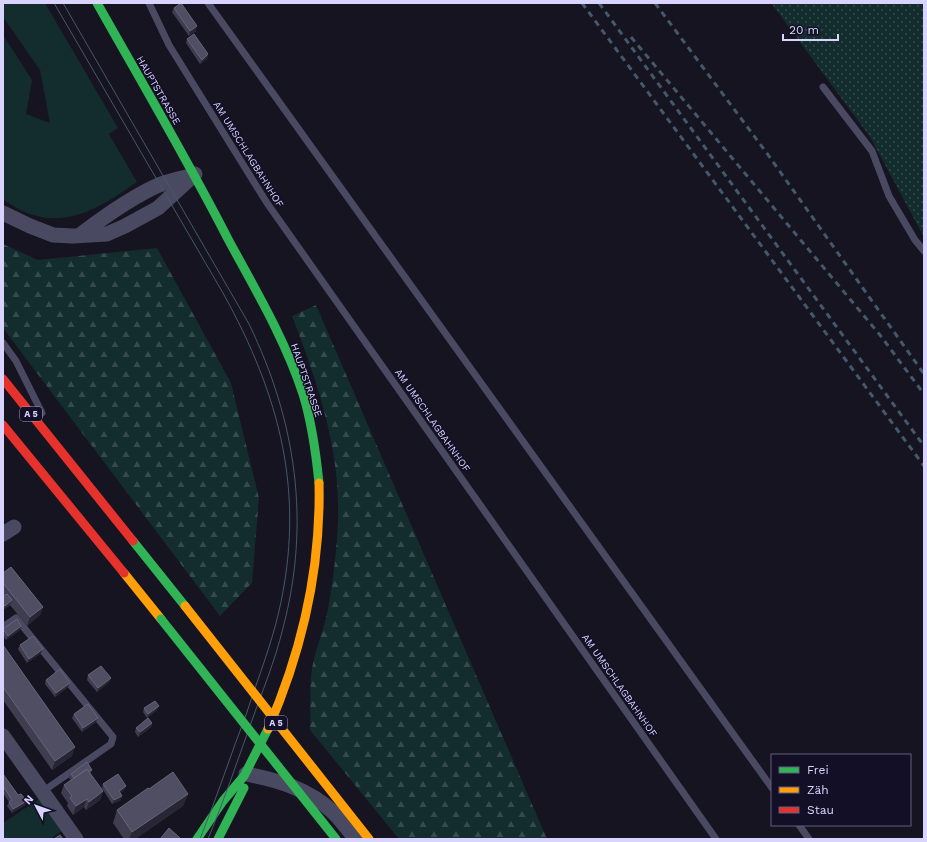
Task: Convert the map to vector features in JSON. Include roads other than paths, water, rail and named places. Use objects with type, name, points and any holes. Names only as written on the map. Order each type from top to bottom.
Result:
[{"type":"main road","name":"HAUPTSTRASSE","points":[[97,3],[195,174],[267,311],[290,359],[309,416],[316,456],[320,527],[316,571],[297,650],[277,708],[246,774],[222,802],[197,839]]},
{"type":"main road","name":"A 5","points":[[3,379],[369,839]]},
{"type":"main road","name":"A 5","points":[[3,425],[161,619],[336,839]]},
{"type":"main road","name":"HAUPTSTRASSE","points":[[218,839],[244,790],[246,774]]},
{"type":"street","points":[[3,213],[53,235],[80,235],[105,217],[148,191],[167,182],[195,174]]},
{"type":"street","points":[[3,736],[76,839]]},
{"type":"street","points":[[246,774],[277,780],[307,792],[334,813],[356,839]]},
{"type":"lane","name":"AM UMSCHLAGBAHNHOF","points":[[149,3],[169,45],[267,204],[716,839]]},
{"type":"lane","points":[[208,3],[771,787]]},
{"type":"lane","points":[[823,87],[872,151],[889,196],[915,240],[924,251]]},
{"type":"lane","points":[[3,343],[16,361],[60,449]]},
{"type":"lane","points":[[3,627],[16,618],[113,737],[111,744],[42,792]]},
{"type":"lane","points":[[799,826],[809,839]]},
{"type":"tram line","points":[[54,3],[223,293],[243,331],[260,370],[273,408],[282,446],[288,486],[290,526],[287,568],[279,611],[247,712],[200,839]]},
{"type":"tram line","points":[[63,3],[249,324],[265,361],[278,398],[288,435],[294,473],[297,511],[296,549],[292,588],[280,640],[272,664],[208,839]]},
{"type":"railway","points":[[582,3],[924,466]]},
{"type":"railway","points":[[599,3],[924,446]]},
{"type":"railway","points":[[655,3],[766,152],[924,374]]},
{"type":"railway","points":[[631,37],[880,335],[924,394]]}]
